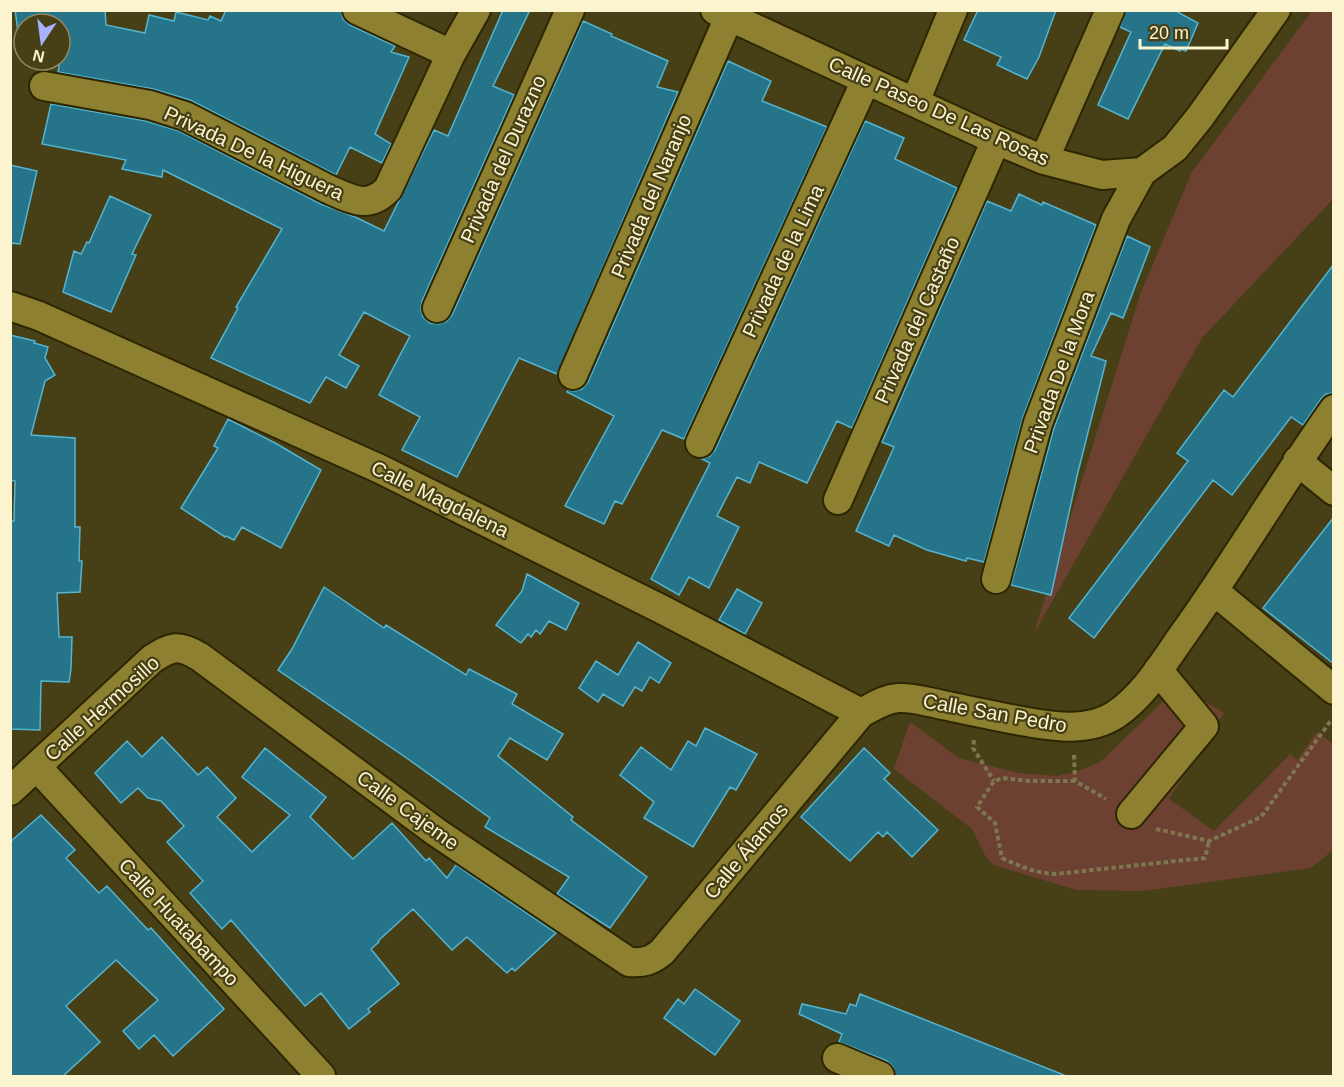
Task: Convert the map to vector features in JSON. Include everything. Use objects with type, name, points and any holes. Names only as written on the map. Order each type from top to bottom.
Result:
[{"type":"street","points":[[357,10],[451,54],[476,10]]},
{"type":"street","name":"Privada del Durazno","points":[[437,308],[570,10]]},
{"type":"street","points":[[915,102],[953,10]]},
{"type":"street","points":[[1044,160],[1110,10]]},
{"type":"street","points":[[1142,172],[1175,148],[1200,117],[1276,10]]},
{"type":"street","name":"Calle Paseo De Las Rosas","points":[[722,14],[1044,160],[1102,175],[1142,172]]},
{"type":"street","name":"Privada del Naranjo","points":[[573,375],[722,14]]},
{"type":"street","name":"Privada De la Higuera","points":[[44,87],[150,105],[185,116],[328,189],[352,200],[366,202],[379,198],[388,189],[451,54]]},
{"type":"street","name":"Privada de la Lima","points":[[700,443],[866,80]]},
{"type":"street","name":"Privada del Castaño","points":[[838,500],[996,140]]},
{"type":"street","name":"Privada De la Mora","points":[[996,579],[1038,423],[1116,219],[1142,172]]},
{"type":"street","name":"Calle Magdalena","points":[[10,306],[39,316],[380,469],[661,609],[861,713]]},
{"type":"street","name":"Calle San Pedro","points":[[861,713],[882,702],[897,698],[913,699],[1063,728],[1092,724],[1115,715],[1136,696],[1158,670],[1214,591],[1297,461],[1334,409]]},
{"type":"street","points":[[1297,461],[1334,491]]},
{"type":"street","points":[[1214,591],[1334,690]]},
{"type":"street","name":"Calle Hermosillo","points":[[10,791],[152,659],[177,647],[189,650],[200,657]]},
{"type":"street","name":"Calle Cajeme","points":[[200,657],[436,832],[620,956]]},
{"type":"street","points":[[1131,814],[1204,726],[1158,670]]},
{"type":"street","name":"Calle Álamos","points":[[620,956],[630,962],[641,963],[650,961],[662,952],[861,713]]},
{"type":"street","name":"Calle Huatabampo","points":[[37,767],[321,1077]]},
{"type":"street","points":[[837,1058],[880,1077]]},
{"type":"path","points":[[977,712],[973,748],[994,782]]},
{"type":"path","points":[[1209,842],[1205,858],[1055,874],[1042,873],[1024,869],[1002,858],[995,823],[977,807],[994,782],[1003,777],[1028,781],[1075,781],[1158,829],[1209,842],[1260,817],[1334,717]]},
{"type":"path","points":[[1073,727],[1075,781]]},
{"type":"shaded area","points":[[1312,11],[1333,11],[1333,199],[1202,338],[1034,633],[1141,292],[1192,172]]},
{"type":"shaded area","points":[[1184,689],[1224,713],[1169,799],[1214,831],[1290,754],[1297,760],[1317,732],[1333,744],[1333,850],[1311,868],[1143,891],[1077,890],[994,865],[986,857],[972,829],[894,769],[910,722],[959,758],[1019,773],[1057,776],[1076,772],[1100,762],[1175,690]]},
{"type":"building","points":[[15,10],[105,10],[106,25],[145,33],[149,15],[174,21],[176,12],[208,20],[210,16],[221,21],[226,10],[341,10],[343,19],[350,25],[395,46],[391,52],[409,57],[375,134],[391,144],[382,163],[350,147],[336,175],[190,100],[153,89],[58,72],[72,72],[72,12],[15,12]]},
{"type":"building","points":[[503,10],[530,10],[493,86],[514,95],[422,301],[423,317],[430,323],[439,324],[447,321],[452,315],[583,21],[668,61],[657,87],[678,92],[557,374],[519,358],[457,477],[402,450],[420,417],[379,395],[410,336],[364,312],[339,355],[359,366],[346,388],[326,377],[310,403],[211,358],[238,308],[236,307],[282,229],[163,170],[162,177],[122,169],[126,160],[42,144],[51,104],[146,121],[179,131],[321,204],[384,231],[434,130],[448,136]]},
{"type":"building","points":[[978,10],[1056,10],[1039,57],[1027,79],[997,65],[1001,57],[964,40]]},
{"type":"building","points":[[1126,10],[1174,10],[1198,23],[1186,51],[1181,49],[1180,51],[1165,44],[1128,119],[1098,105],[1131,32],[1120,27]]},
{"type":"building","points":[[728,61],[771,81],[762,101],[827,127],[684,439],[662,430],[622,504],[615,501],[604,524],[565,506],[614,416],[567,392],[582,389],[588,382]]},
{"type":"building","points":[[865,121],[904,138],[895,159],[957,188],[852,428],[837,421],[807,483],[759,462],[750,483],[737,477],[717,516],[739,527],[709,588],[689,577],[679,595],[651,579],[710,463],[702,459],[710,456],[715,450]]},
{"type":"building","points":[[10,165],[37,171],[20,244],[10,243]]},
{"type":"building","points":[[1019,194],[1096,225],[1023,417],[984,562],[967,558],[966,561],[927,550],[894,535],[889,546],[856,531],[894,447],[882,442],[987,201],[1011,211]]},
{"type":"building","points":[[110,196],[151,215],[132,254],[136,255],[111,312],[63,292],[74,251],[81,254],[87,242],[89,243]]},
{"type":"building","points":[[1127,236],[1150,247],[1123,318],[1111,313],[1091,356],[1106,361],[1077,476],[1051,595],[1011,585],[1054,428]]},
{"type":"building","points":[[1334,264],[1334,393],[1326,394],[1321,399],[1303,425],[1291,417],[1232,495],[1213,480],[1094,638],[1069,618],[1188,461],[1177,453],[1224,390],[1233,397]]},
{"type":"building","points":[[10,335],[35,341],[34,343],[48,347],[45,358],[55,375],[45,381],[31,435],[75,438],[75,527],[80,527],[79,561],[82,561],[80,592],[57,593],[59,637],[72,637],[71,669],[69,682],[41,681],[40,730],[10,729],[10,521],[14,521],[15,481],[10,480]]},
{"type":"building","points":[[228,419],[321,470],[281,548],[242,527],[234,540],[225,537],[181,508],[218,448],[214,446]]},
{"type":"building","points":[[1334,517],[1334,664],[1263,608]]},
{"type":"building","points":[[527,574],[579,603],[566,630],[549,621],[540,634],[536,630],[531,637],[528,634],[521,643],[496,625],[522,591]]},
{"type":"building","points":[[324,587],[384,628],[386,625],[466,675],[469,669],[517,694],[512,704],[563,734],[547,760],[510,738],[498,756],[573,817],[571,820],[647,877],[610,928],[557,894],[569,877],[485,827],[490,818],[278,670],[292,649]]},
{"type":"building","points":[[737,589],[762,603],[745,634],[719,620]]},
{"type":"building","points":[[638,642],[671,663],[659,683],[650,677],[642,691],[635,687],[623,706],[603,694],[598,702],[579,688],[596,661],[618,675]]},
{"type":"building","points":[[705,728],[757,754],[736,790],[730,787],[693,847],[644,818],[654,802],[620,775],[641,747],[671,770],[688,741],[696,746]]},
{"type":"building","points":[[162,737],[198,775],[207,767],[236,798],[217,817],[252,852],[290,815],[242,777],[265,748],[326,797],[310,817],[353,859],[392,823],[426,861],[429,858],[447,878],[456,865],[556,933],[515,971],[512,968],[507,973],[467,937],[452,950],[413,909],[371,949],[399,984],[368,1009],[370,1012],[349,1029],[321,993],[305,1006],[231,920],[222,929],[190,893],[203,881],[167,842],[184,826],[161,801],[148,798],[138,788],[121,803],[95,773],[127,741],[142,757]]},
{"type":"building","points":[[864,748],[890,773],[884,779],[938,830],[912,857],[887,832],[883,837],[878,832],[850,861],[801,817]]},
{"type":"building","points":[[41,815],[75,850],[66,858],[99,893],[107,886],[148,930],[151,928],[224,1009],[173,1056],[154,1035],[139,1049],[123,1031],[158,1000],[116,960],[66,1006],[100,1042],[62,1077],[10,1077],[10,842]]},
{"type":"building","points":[[695,989],[740,1021],[715,1055],[664,1018],[678,999],[684,1004]]},
{"type":"building","points":[[860,994],[1064,1075],[1064,1077],[896,1077],[893,1067],[887,1061],[839,1042],[842,1034],[799,1014],[802,1004],[846,1014],[850,1004],[856,1006]]}]
